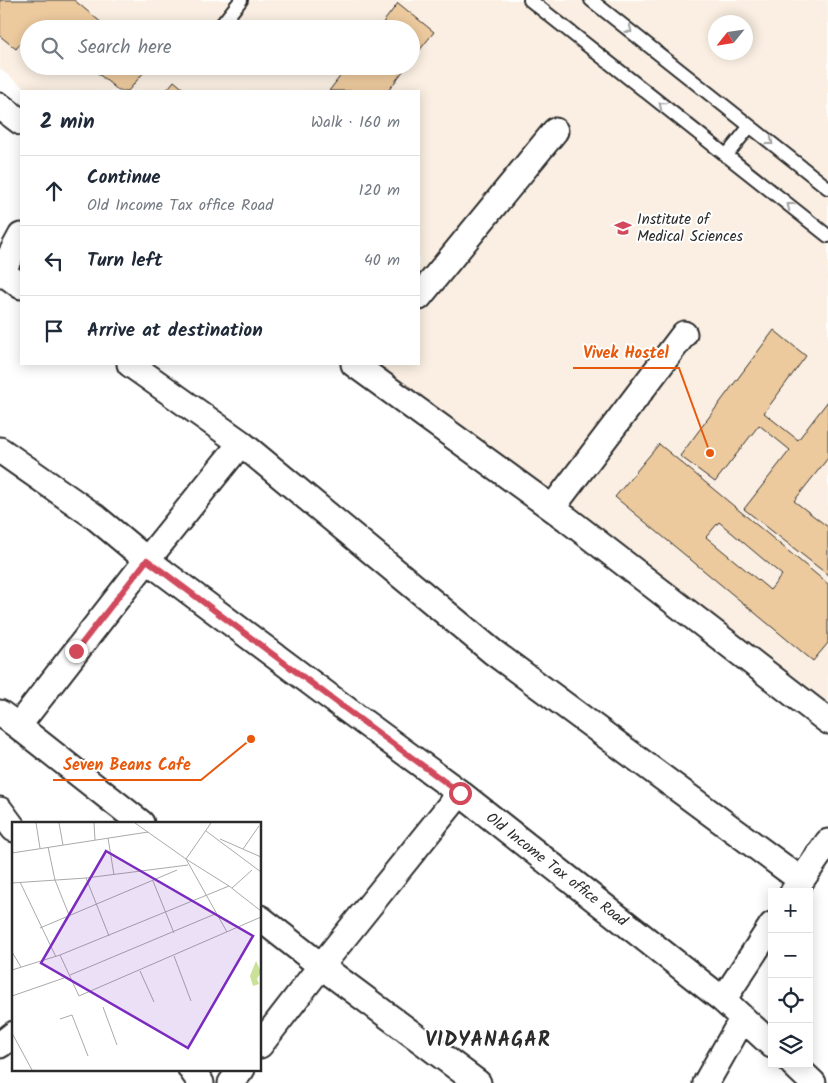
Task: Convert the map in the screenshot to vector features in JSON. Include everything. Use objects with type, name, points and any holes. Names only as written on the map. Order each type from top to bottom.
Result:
[{"type":"street","points":[[0,106],[20,121]]},
{"type":"street","points":[[420,296],[555,131]]},
{"type":"street","points":[[8,278],[20,239]]},
{"type":"street","points":[[552,508],[684,334]]},
{"type":"street","points":[[131,365],[240,443],[493,652],[797,886],[828,842]]},
{"type":"street","points":[[359,365],[552,508],[828,721]]},
{"type":"street","points":[[140,822],[9,719],[147,560],[240,443]]},
{"type":"street","name":"Old Income Tax office Road","points":[[0,450],[94,516],[147,560],[460,793],[723,1000],[768,1041]]},
{"type":"street","points":[[261,1045],[321,966],[460,793]]},
{"type":"street","points":[[0,810],[12,826]]},
{"type":"street","points":[[261,919],[476,1082]]},
{"type":"street","points":[[723,1000],[768,931]]},
{"type":"street","points":[[706,1083],[743,1018]]},
{"type":"street","points":[[0,1045],[12,1036]]},
{"type":"street","points":[[796,1068],[812,1083]]},
{"type":"street","points":[[191,1070],[201,1083]]},
{"type":"street","points":[[231,1083],[241,1070]]},
{"type":"lane","points":[[225,20],[241,0]]},
{"type":"lane","points":[[530,0],[828,236]]},
{"type":"lane","points":[[599,2],[828,188]]},
{"type":"lane","points":[[726,156],[750,126]]},
{"type":"shaded area","name":"Institute of Medical Sciences","points":[[0,0],[828,0],[828,717],[378,365],[420,365],[420,90],[27,90],[0,69]]},
{"type":"building","points":[[0,0],[74,0],[98,20],[20,20],[20,44],[16,49],[0,36]]},
{"type":"building","points":[[398,3],[419,20],[385,20]]},
{"type":"building","points":[[420,21],[434,32],[420,50]]},
{"type":"building","points":[[100,75],[141,75],[129,90],[118,90]]},
{"type":"building","points":[[341,75],[400,75],[389,90],[330,90]]},
{"type":"building","points":[[174,81],[185,90],[167,90]]},
{"type":"building","points":[[774,330],[806,356],[764,413],[798,440],[828,401],[828,458],[794,501],[828,527],[828,575],[744,509],[790,450],[759,425],[715,482],[680,456]]},
{"type":"building","points":[[659,444],[828,584],[828,643],[813,661],[615,497]],"holes":[[[719,522],[782,575],[770,590],[706,537]]]},
{"type":"place","name":"Institute of Medical Sciences","points":[[623,228]]},
{"type":"place","name":"Vivek Hostel","points":[[710,453]]},
{"type":"place","name":"Seven Beans Cafe","points":[[251,739]]},
{"type":"district","name":"VIDYANAGAR","points":[[488,1039]]},
{"type":"route","points":[[76,651],[147,560],[460,793]]}]
